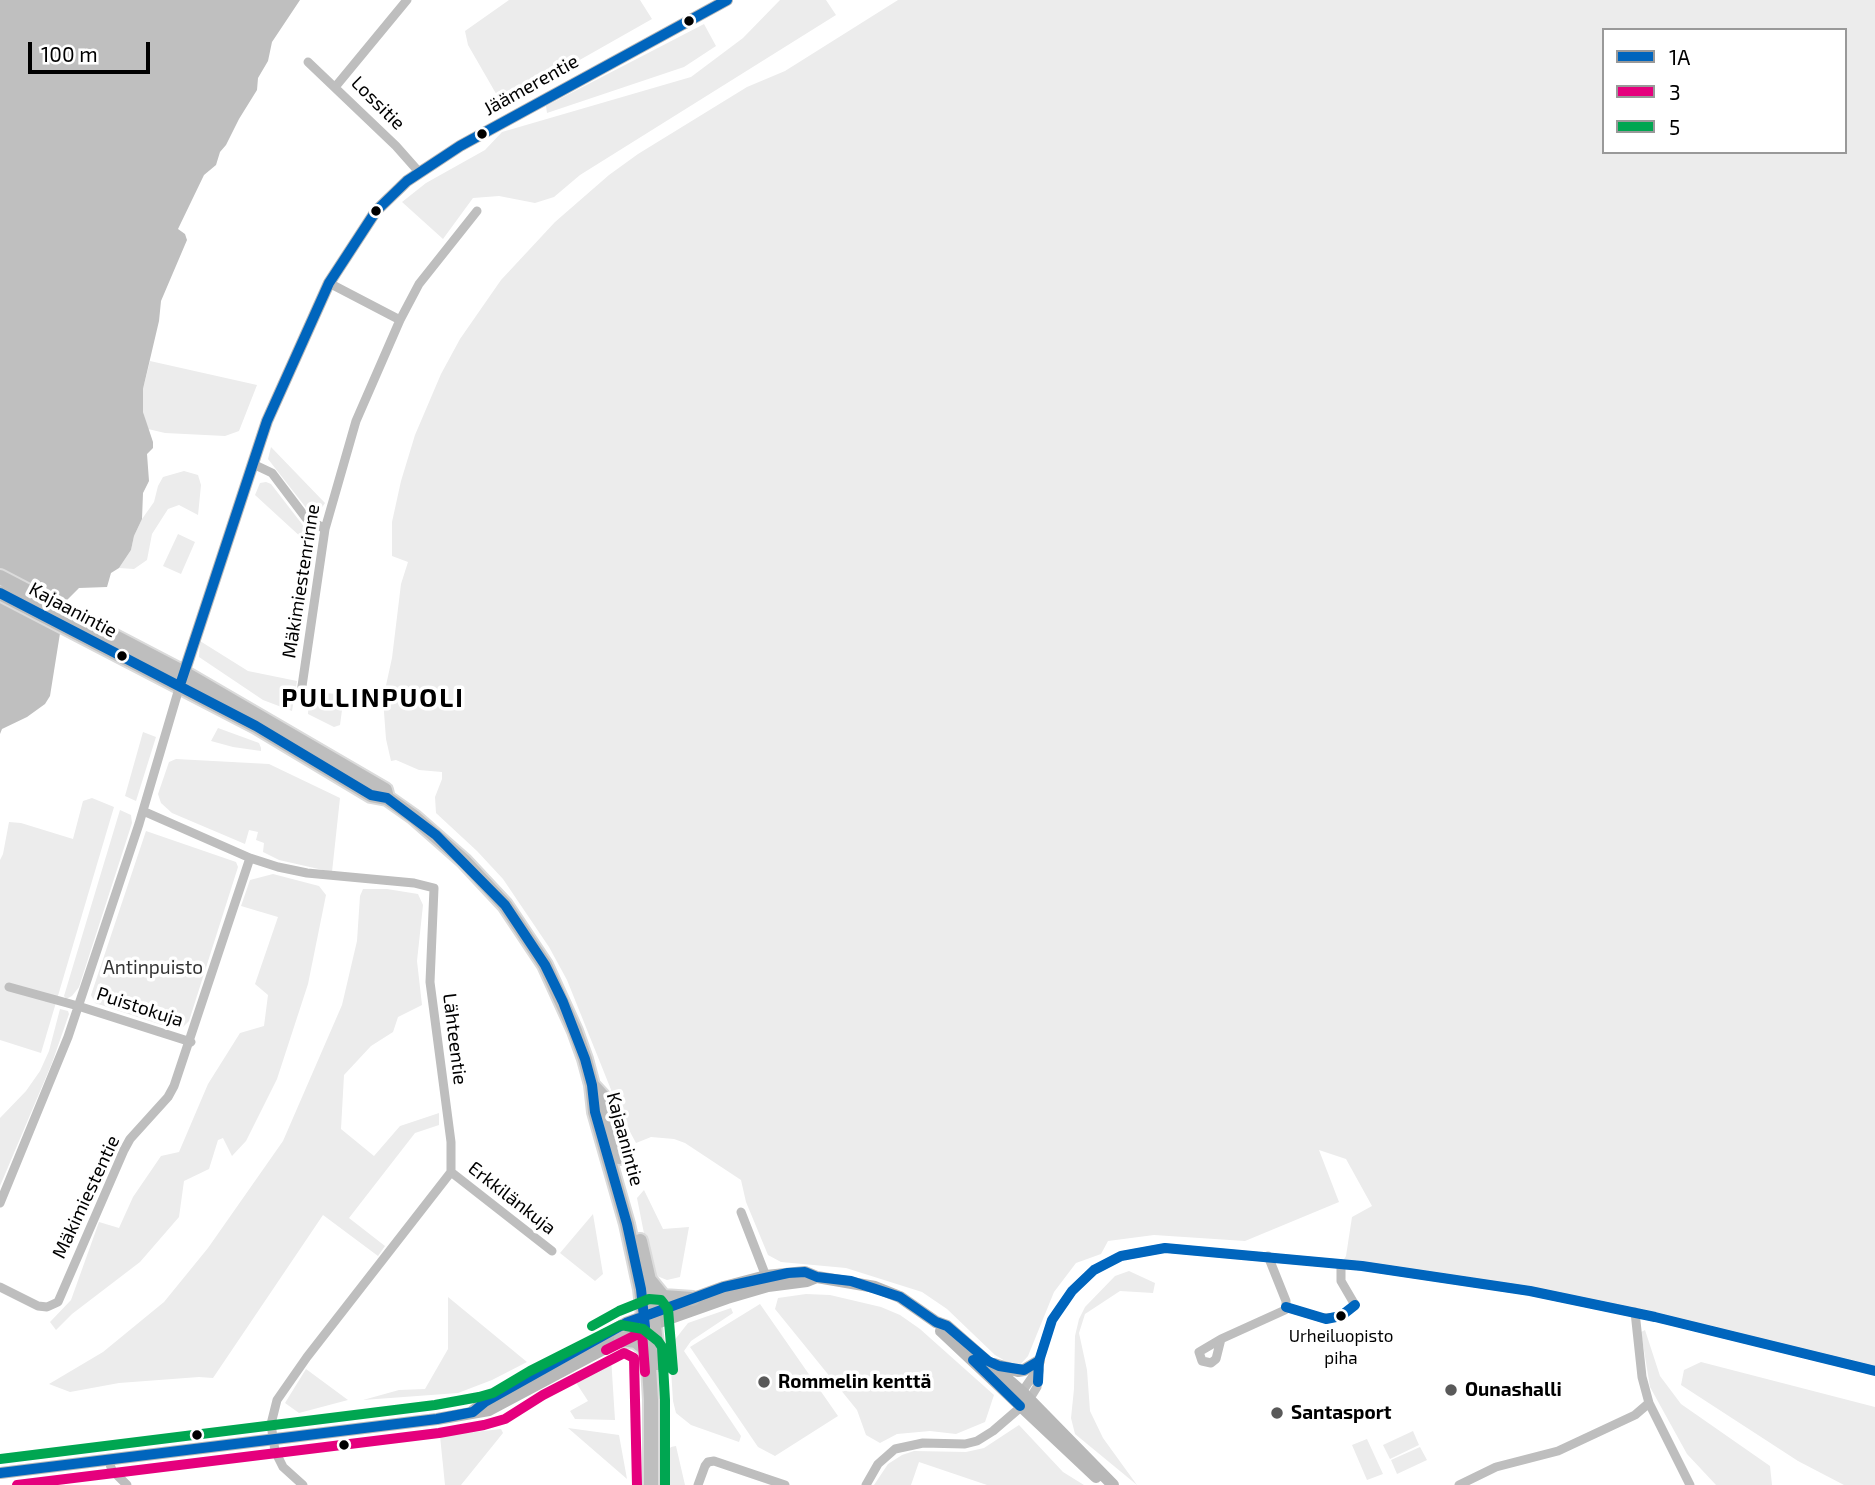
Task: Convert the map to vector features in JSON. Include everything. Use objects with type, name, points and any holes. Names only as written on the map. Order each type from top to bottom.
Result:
[{"type":"main road","name":"Kajaanintie","points":[[0,578],[99,638]]},
{"type":"main road","name":"Kajaanintie","points":[[0,593],[99,638]]},
{"type":"main road","points":[[99,638],[354,770],[384,790],[387,798],[436,835],[505,905],[545,965],[585,1059],[592,1085]]},
{"type":"main road","name":"Kajaanintie","points":[[592,1085],[603,1097],[649,1280],[651,1485]]},
{"type":"main road","name":"Kajaanintie","points":[[592,1085],[595,1112],[627,1224],[650,1320],[660,1401],[659,1485]]},
{"type":"main road","points":[[649,1280],[663,1297],[692,1299]]},
{"type":"main road","points":[[621,1339],[636,1342],[648,1351]]},
{"type":"street","points":[[336,86],[407,0]]},
{"type":"street","name":"Jäämerentie","points":[[0,1203],[57,1065],[78,1006],[267,421],[329,283],[376,211],[419,172],[460,146],[720,2]]},
{"type":"street","name":"Lossitie","points":[[308,62],[336,86],[419,172]]},
{"type":"street","name":"Mäkimiestenrinne","points":[[301,693],[325,529],[356,421],[400,320],[419,284],[477,211]]},
{"type":"street","points":[[329,283],[400,320]]},
{"type":"street","points":[[253,464],[272,473],[306,518],[325,529]]},
{"type":"street","name":"Lähteentie","points":[[143,811],[250,858],[297,871],[414,883],[434,888],[430,982],[452,1144],[451,1172]]},
{"type":"street","name":"Mäkimiestentie","points":[[0,1287],[38,1306],[47,1307],[58,1302],[124,1150],[130,1139],[168,1097],[191,1042],[250,858]]},
{"type":"street","name":"Puistokuja","points":[[9,987],[191,1042]]},
{"type":"street","points":[[303,1485],[278,1461],[273,1438],[272,1416],[283,1392],[307,1357],[451,1172]]},
{"type":"street","name":"Erkkilänkuja","points":[[451,1172],[552,1251]]},
{"type":"street","points":[[741,1212],[767,1281]]},
{"type":"street","points":[[866,1485],[878,1464],[895,1449],[923,1443],[952,1445],[977,1441],[1001,1425],[1024,1400],[1040,1376],[1039,1361],[1052,1320],[1065,1299],[1094,1270],[1121,1256],[1165,1248],[1341,1264],[1530,1291],[1635,1312],[1875,1371]]},
{"type":"street","points":[[1221,1339],[1285,1310],[1286,1301],[1268,1256]]},
{"type":"street","points":[[1286,1307],[1322,1318],[1344,1314],[1355,1305],[1341,1282],[1341,1264]]},
{"type":"street","points":[[472,1412],[532,1375],[692,1299],[724,1287],[767,1281],[807,1281],[817,1277],[875,1287],[900,1297],[936,1322],[947,1326],[988,1361],[1097,1478],[1107,1485]]},
{"type":"street","points":[[0,1473],[437,1419],[499,1406],[536,1383],[621,1339],[650,1320],[727,1298],[767,1281]]},
{"type":"street","points":[[1635,1312],[1642,1377],[1649,1402],[1690,1485]]},
{"type":"street","points":[[936,1322],[940,1331],[1024,1400],[1113,1485]]},
{"type":"street","points":[[988,1361],[1018,1371],[1039,1361]]},
{"type":"street","points":[[1460,1485],[1496,1467],[1558,1451],[1635,1415],[1649,1402]]},
{"type":"street","points":[[108,1459],[112,1470],[127,1485]]},
{"type":"street","points":[[698,1485],[705,1466],[708,1462],[715,1461],[785,1485]]},
{"type":"green space","points":[[509,0],[640,0],[652,19],[502,104],[468,45],[465,31]]},
{"type":"green space","points":[[780,0],[826,0],[836,15],[580,175],[554,197],[535,203],[499,196],[473,198],[443,239],[402,202],[426,183],[485,150],[502,132],[691,77],[743,38]]},
{"type":"green space","points":[[898,0],[1875,0],[1875,1371],[1530,1290],[1341,1264],[1346,1256],[1352,1217],[1372,1206],[1346,1159],[1319,1150],[1339,1202],[1245,1241],[1154,1235],[1108,1241],[1101,1254],[1076,1263],[1054,1292],[1028,1356],[1020,1365],[995,1355],[947,1309],[922,1292],[846,1268],[781,1262],[768,1255],[746,1202],[741,1180],[685,1143],[674,1139],[651,1137],[636,1143],[622,1117],[567,980],[549,947],[503,879],[436,813],[435,797],[442,772],[419,770],[396,760],[391,761],[386,739],[383,699],[392,658],[401,584],[408,562],[392,556],[392,522],[415,435],[441,374],[460,339],[501,280],[555,222],[609,175],[638,154],[747,87],[785,71]]},
{"type":"green space","points":[[704,24],[716,46],[684,67],[547,113],[546,106]]},
{"type":"green space","points":[[150,361],[257,385],[239,431],[225,436],[165,433],[148,429],[143,412],[143,389]]},
{"type":"green space","points":[[271,447],[325,503],[321,509],[307,509],[268,459]]},
{"type":"green space","points":[[184,471],[198,475],[201,485],[198,515],[179,505],[168,509],[152,534],[147,560],[134,569],[119,568],[131,550],[134,536],[154,502],[163,477]]},
{"type":"green space","points":[[260,483],[271,484],[312,537],[315,550],[255,495]]},
{"type":"green space","points":[[178,534],[195,542],[181,574],[163,566]]},
{"type":"green space","points":[[200,641],[248,671],[297,681],[292,711],[263,700],[199,657]]},
{"type":"green space","points":[[309,691],[344,695],[340,725],[334,727],[308,714]]},
{"type":"green space","points":[[218,728],[259,743],[261,751],[211,741]]},
{"type":"green space","points":[[143,732],[156,737],[136,801],[125,796]]},
{"type":"green space","points":[[176,759],[269,764],[340,798],[332,872],[279,860],[263,852],[264,843],[256,840],[258,832],[249,830],[245,844],[172,813],[161,803],[158,794],[169,762]]},
{"type":"green space","points":[[92,798],[114,807],[41,1053],[0,1040],[0,860],[9,822],[21,823],[73,839],[83,801]]},
{"type":"green space","points":[[120,810],[131,815],[132,823],[79,987],[66,999],[64,996]]},
{"type":"green space","name":"Antinpuisto","points":[[146,831],[236,862],[238,867],[189,1021],[183,1027],[171,1028],[95,1003],[91,995]]},
{"type":"green space","points":[[273,874],[319,886],[326,895],[308,984],[277,1079],[246,1141],[232,1156],[223,1138],[218,1140],[209,1169],[184,1181],[179,1217],[140,1262],[72,1314],[56,1330],[50,1322],[71,1300],[99,1222],[119,1228],[133,1197],[161,1156],[179,1152],[208,1084],[240,1033],[264,1026],[268,995],[255,984],[278,917],[241,906],[250,880]]},
{"type":"green space","points":[[363,889],[387,889],[418,894],[423,905],[417,961],[422,1005],[398,1017],[393,1032],[371,1046],[344,1075],[341,1129],[374,1156],[400,1126],[439,1113],[439,1125],[415,1133],[349,1218],[385,1246],[378,1256],[323,1215],[213,1378],[119,1383],[70,1392],[49,1384],[103,1352],[164,1302],[208,1248],[283,1141],[342,1005],[357,941],[360,896]]},
{"type":"green space","points":[[60,1009],[68,1011],[69,1014],[52,1063],[0,1186],[0,1118],[26,1091],[40,1071],[49,1051]]},
{"type":"green space","points":[[644,1190],[663,1229],[689,1227],[680,1277],[667,1280],[652,1274],[637,1198]]},
{"type":"green space","points":[[593,1214],[603,1274],[595,1281],[560,1253]]},
{"type":"green space","points":[[1129,1271],[1155,1283],[1153,1293],[1120,1291],[1085,1314],[1079,1333],[1087,1370],[1090,1411],[1103,1438],[1137,1485],[1075,1434],[1071,1418],[1075,1336],[1079,1319],[1085,1307],[1115,1276]]},
{"type":"green space","points":[[806,1294],[830,1295],[881,1307],[900,1315],[920,1329],[994,1395],[985,1422],[956,1434],[930,1431],[897,1434],[880,1443],[866,1435],[857,1410],[775,1309],[778,1298]]},
{"type":"green space","points":[[448,1297],[527,1362],[458,1393],[363,1400],[399,1390],[425,1389],[448,1349]]},
{"type":"green space","name":"Rommelin kenttä","points":[[760,1304],[838,1416],[775,1456],[758,1447],[690,1347]]},
{"type":"green space","points":[[731,1308],[733,1313],[691,1341],[684,1351],[741,1436],[739,1442],[691,1425],[676,1413],[670,1353],[673,1342],[688,1323]]},
{"type":"green space","points":[[1645,1330],[1660,1376],[1681,1404],[1770,1466],[1772,1485],[1716,1485],[1687,1454],[1650,1387],[1641,1332]]},
{"type":"green space","points":[[611,1357],[615,1420],[575,1419],[570,1411],[588,1401],[571,1375]]},
{"type":"green space","points":[[1701,1362],[1875,1407],[1875,1485],[1844,1485],[1798,1461],[1681,1385],[1684,1370]]},
{"type":"green space","points":[[639,1366],[640,1426],[633,1423],[629,1367]]},
{"type":"green space","points":[[306,1369],[348,1400],[299,1413],[285,1403]]},
{"type":"green space","points":[[1019,1425],[1063,1472],[1084,1485],[987,1485],[919,1462],[911,1485],[874,1485],[888,1464],[902,1455],[914,1451],[966,1452],[984,1448]]},
{"type":"green space","points":[[568,1428],[619,1435],[627,1479]]},
{"type":"green space","points":[[501,1429],[503,1433],[461,1485],[445,1485],[440,1436]]},
{"type":"green space","points":[[1413,1431],[1419,1445],[1390,1459],[1383,1445]]},
{"type":"green space","points":[[1367,1439],[1383,1474],[1367,1480],[1352,1445]]},
{"type":"green space","points":[[676,1446],[685,1485],[662,1485],[663,1456],[671,1447]]},
{"type":"green space","points":[[1420,1447],[1427,1460],[1397,1474],[1391,1460]]},
{"type":"shaded area","points":[[0,0],[300,0],[272,42],[268,61],[258,78],[257,90],[220,152],[216,165],[204,175],[178,229],[185,234],[187,240],[161,301],[143,389],[143,412],[153,448],[147,454],[149,481],[143,493],[142,519],[131,550],[119,568],[111,573],[107,587],[79,588],[65,602],[50,696],[45,704],[27,717],[2,729],[0,734]]},
{"type":"transit line","name":"1A","points":[[180,685],[267,421],[329,283],[376,211],[407,181],[460,146],[727,0]]},
{"type":"transit line","name":"1A","points":[[0,593],[256,726],[371,795],[387,798],[436,835],[505,905],[545,965],[585,1059],[595,1112],[627,1224],[641,1289],[645,1327]]},
{"type":"transit line","name":"1A","points":[[1038,1382],[1039,1361],[1052,1320],[1072,1291],[1094,1270],[1121,1256],[1165,1248],[1362,1266],[1530,1291],[1655,1317],[1875,1371]]},
{"type":"transit line","name":"1A","points":[[0,1473],[437,1419],[473,1412],[485,1402],[626,1323],[724,1287],[788,1273],[805,1272],[817,1277],[851,1281],[900,1297],[936,1322],[947,1326],[988,1361],[999,1366],[1024,1370],[1039,1361]]},
{"type":"transit line","name":"5","points":[[592,1326],[649,1299],[661,1300],[668,1309],[673,1370]]},
{"type":"transit line","name":"1A","points":[[1286,1307],[1326,1319],[1341,1316],[1355,1305]]},
{"type":"transit line","name":"5","points":[[0,1459],[435,1405],[479,1397],[493,1393],[621,1325],[643,1329],[662,1347],[665,1485]]},
{"type":"transit line","name":"3","points":[[606,1350],[642,1332],[645,1372]]},
{"type":"transit line","name":"3","points":[[17,1485],[439,1433],[484,1425],[505,1419],[543,1395],[624,1353],[634,1358],[637,1485]]},
{"type":"transit line","name":"1A","points":[[973,1360],[1020,1406]]},
{"type":"place","name":"Urheiluopisto piha","points":[[1341,1316]]},
{"type":"place","name":"Rommelin kenttä","points":[[764,1382]]},
{"type":"place","name":"Ounashalli","points":[[1451,1390]]},
{"type":"place","name":"Santasport","points":[[1277,1413]]},
{"type":"district","name":"PULLINPUOLI","points":[[373,698]]}]
